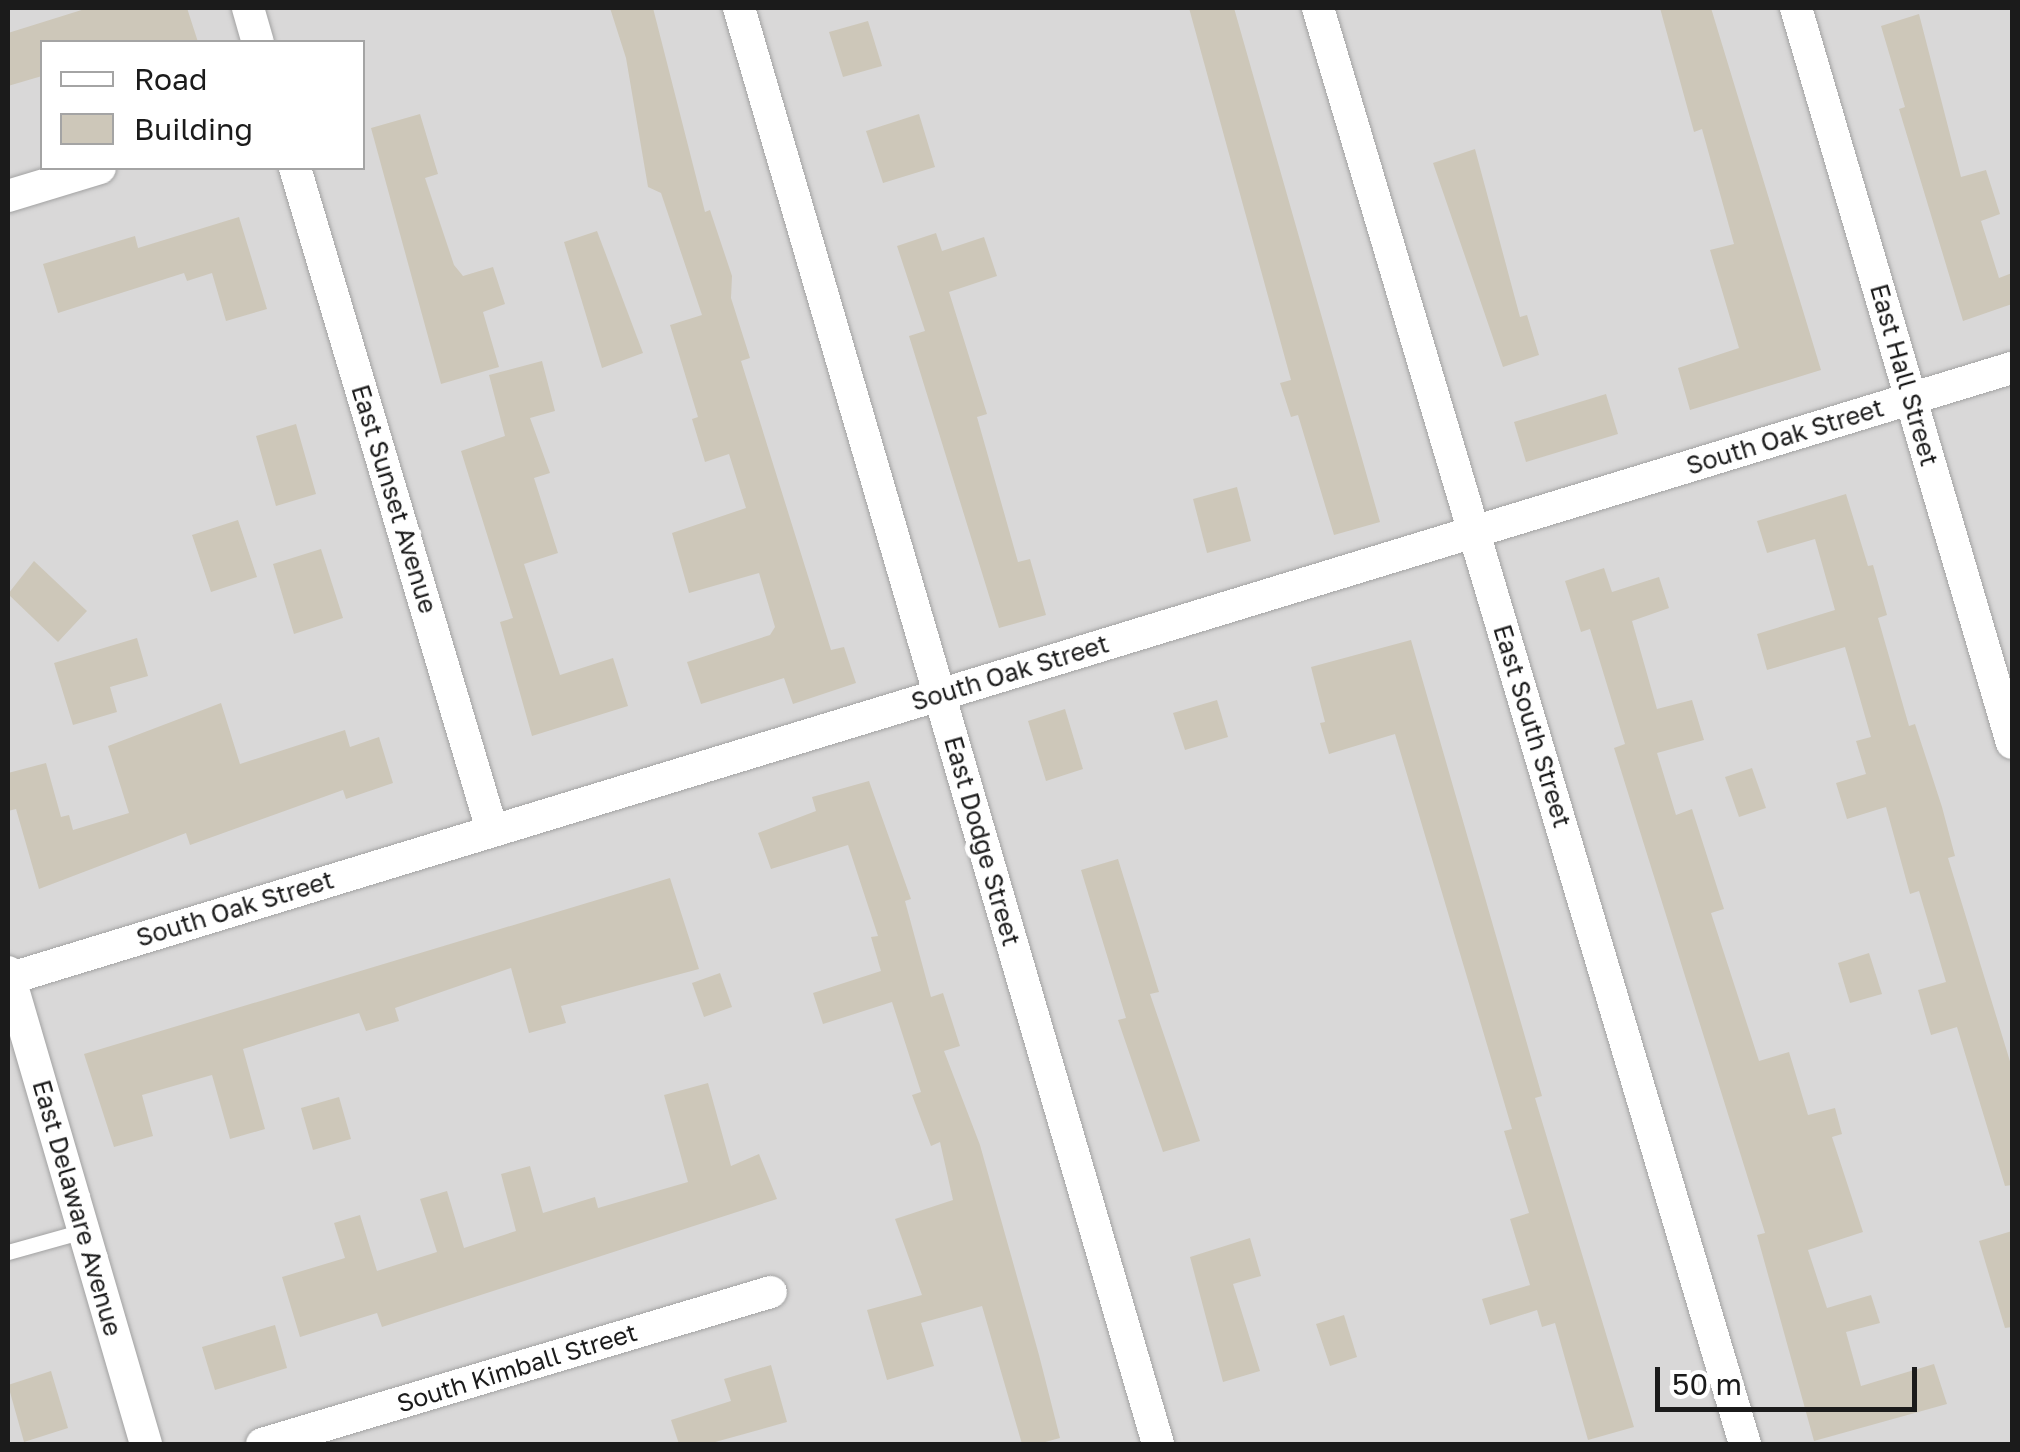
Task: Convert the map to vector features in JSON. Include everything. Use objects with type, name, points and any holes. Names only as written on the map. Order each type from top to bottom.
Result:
[{"type":"street","points":[[248,8],[257,40]]},
{"type":"street","name":"East Dodge Street","points":[[739,8],[1158,1444]]},
{"type":"street","name":"East South Street","points":[[1318,8],[1745,1444]]},
{"type":"street","name":"East Hall Street","points":[[1796,8],[2012,743]]},
{"type":"street","points":[[8,196],[93,170]]},
{"type":"street","name":"East Sunset Avenue","points":[[297,170],[492,830]]},
{"type":"street","name":"South Oak Street","points":[[8,976],[2012,368]]},
{"type":"street","name":"East Delaware Avenue","points":[[8,976],[146,1444]]},
{"type":"street","name":"South Kimball Street","points":[[262,1444],[772,1292]]},
{"type":"lane","points":[[8,1252],[83,1230]]},
{"type":"shaded area","points":[[8,8],[2012,8],[2012,1444],[8,1444]]},
{"type":"building","points":[[88,8],[187,8],[197,40],[40,40],[40,77],[8,86],[8,33]]},
{"type":"building","points":[[610,8],[653,8],[705,212],[710,210],[732,276],[731,298],[750,358],[741,361],[831,650],[844,647],[856,683],[793,704],[784,678],[701,704],[687,662],[770,635],[775,627],[759,573],[689,593],[672,533],[746,508],[729,454],[705,462],[692,419],[698,417],[670,325],[702,315],[661,193],[648,187],[626,58]]},
{"type":"building","points":[[1189,8],[1234,8],[1380,522],[1334,535],[1298,415],[1291,417],[1280,383],[1291,380]]},
{"type":"building","points":[[1660,8],[1711,8],[1821,370],[1690,410],[1678,368],[1739,348],[1710,250],[1734,244],[1702,129],[1694,132]]},
{"type":"building","points":[[1919,14],[1961,177],[1986,170],[2000,214],[1981,221],[1999,278],[2012,273],[2012,304],[1963,321],[1899,109],[1905,107],[1881,26]]},
{"type":"building","points":[[868,21],[882,66],[843,77],[829,32]]},
{"type":"building","points":[[420,114],[438,174],[425,178],[454,265],[463,276],[493,267],[505,304],[483,312],[499,367],[441,384],[371,128]]},
{"type":"building","points":[[919,114],[935,167],[883,183],[866,131]]},
{"type":"building","points":[[1475,149],[1520,317],[1527,315],[1539,355],[1503,367],[1433,163]]},
{"type":"building","points":[[239,217],[267,309],[226,321],[212,273],[187,281],[184,273],[58,313],[43,264],[135,236],[138,248]]},
{"type":"building","points":[[597,231],[643,353],[602,368],[564,242]]},
{"type":"building","points":[[936,233],[942,251],[984,237],[997,276],[949,292],[987,414],[977,417],[1018,562],[1030,559],[1046,615],[999,628],[909,336],[925,331],[897,246]]},
{"type":"building","points":[[542,361],[555,411],[530,418],[550,473],[534,478],[558,553],[524,564],[560,675],[613,658],[628,706],[532,736],[500,622],[513,618],[461,451],[505,436],[489,375]]},
{"type":"building","points":[[1606,394],[1618,434],[1526,462],[1514,422]]},
{"type":"building","points":[[296,424],[316,494],[276,506],[256,436]]},
{"type":"building","points":[[1237,487],[1251,541],[1207,553],[1193,499]]},
{"type":"building","points":[[1846,494],[1868,566],[1873,565],[1887,615],[1878,618],[1909,726],[1915,724],[1942,807],[1955,856],[1948,858],[2012,1068],[2012,1185],[2005,1186],[1957,1027],[1931,1035],[1918,990],[1946,982],[1919,891],[1910,894],[1886,807],[1847,819],[1836,783],[1866,774],[1856,741],[1871,737],[1845,647],[1767,670],[1757,634],[1835,610],[1815,539],[1767,553],[1757,521]]},
{"type":"building","points":[[238,520],[257,577],[211,592],[192,535]]},
{"type":"building","points":[[321,549],[343,618],[294,634],[273,564]]},
{"type":"building","points":[[34,561],[87,611],[58,642],[8,594]]},
{"type":"building","points":[[1604,568],[1612,592],[1659,577],[1669,608],[1632,621],[1657,709],[1692,700],[1704,740],[1657,753],[1676,815],[1692,809],[1724,909],[1711,913],[1759,1061],[1789,1052],[1808,1115],[1835,1108],[1842,1134],[1832,1137],[1863,1232],[1808,1250],[1827,1308],[1871,1295],[1880,1323],[1846,1332],[1861,1386],[1934,1364],[1947,1404],[1814,1441],[1757,1235],[1765,1233],[1614,748],[1625,744],[1590,629],[1581,632],[1565,581]]},
{"type":"building","points":[[137,638],[148,676],[110,687],[117,712],[73,725],[54,663]]},
{"type":"building","points":[[1411,640],[1542,1096],[1535,1098],[1634,1427],[1588,1440],[1555,1323],[1542,1327],[1537,1310],[1490,1325],[1482,1299],[1530,1285],[1510,1219],[1529,1213],[1504,1131],[1512,1129],[1395,734],[1329,754],[1320,723],[1325,722],[1311,667]]},
{"type":"building","points":[[1217,700],[1228,737],[1185,750],[1173,713]]},
{"type":"building","points":[[221,703],[240,764],[345,730],[350,747],[379,737],[393,783],[346,799],[343,790],[190,845],[186,833],[39,889],[16,809],[8,811],[8,773],[46,763],[61,817],[69,815],[73,830],[129,813],[108,746]]},
{"type":"building","points":[[1065,709],[1083,769],[1046,781],[1028,721]]},
{"type":"building","points":[[1752,768],[1766,808],[1739,817],[1725,777]]},
{"type":"building","points":[[869,781],[911,899],[905,901],[931,997],[943,993],[960,1046],[944,1051],[980,1145],[1039,1355],[1060,1438],[1038,1444],[1022,1444],[982,1306],[921,1323],[934,1366],[887,1380],[867,1310],[922,1295],[895,1219],[953,1200],[940,1142],[931,1146],[912,1095],[921,1092],[892,1002],[823,1024],[813,993],[881,971],[871,937],[878,936],[848,845],[771,869],[758,833],[816,811],[812,797]]},
{"type":"building","points":[[1118,859],[1159,992],[1150,994],[1200,1141],[1163,1152],[1118,1020],[1126,1018],[1081,870]]},
{"type":"building","points":[[670,878],[699,969],[561,1006],[566,1023],[529,1033],[511,968],[395,1008],[399,1021],[366,1031],[359,1013],[243,1049],[265,1129],[230,1139],[212,1075],[142,1095],[153,1136],[114,1147],[84,1054]]},
{"type":"building","points":[[1869,953],[1882,994],[1850,1003],[1838,963]]},
{"type":"building","points":[[720,973],[732,1007],[704,1017],[692,983]]},
{"type":"building","points":[[708,1083],[731,1166],[759,1154],[777,1199],[382,1327],[377,1313],[300,1337],[282,1277],[345,1258],[334,1223],[360,1215],[377,1271],[437,1252],[420,1199],[447,1191],[464,1248],[516,1231],[501,1174],[530,1166],[543,1213],[595,1197],[598,1208],[688,1182],[664,1095]]},
{"type":"building","points":[[339,1097],[351,1139],[313,1150],[301,1108]]},
{"type":"building","points":[[2012,1231],[2012,1327],[2005,1328],[1979,1241]]},
{"type":"building","points":[[1250,1238],[1261,1276],[1233,1284],[1260,1371],[1223,1382],[1190,1257]]},
{"type":"building","points":[[1344,1315],[1357,1357],[1330,1366],[1316,1324]]},
{"type":"building","points":[[275,1325],[287,1368],[215,1390],[202,1347]]},
{"type":"building","points":[[771,1365],[787,1422],[708,1444],[679,1444],[671,1420],[731,1401],[724,1379]]},
{"type":"building","points":[[51,1371],[68,1428],[24,1442],[8,1385]]}]
